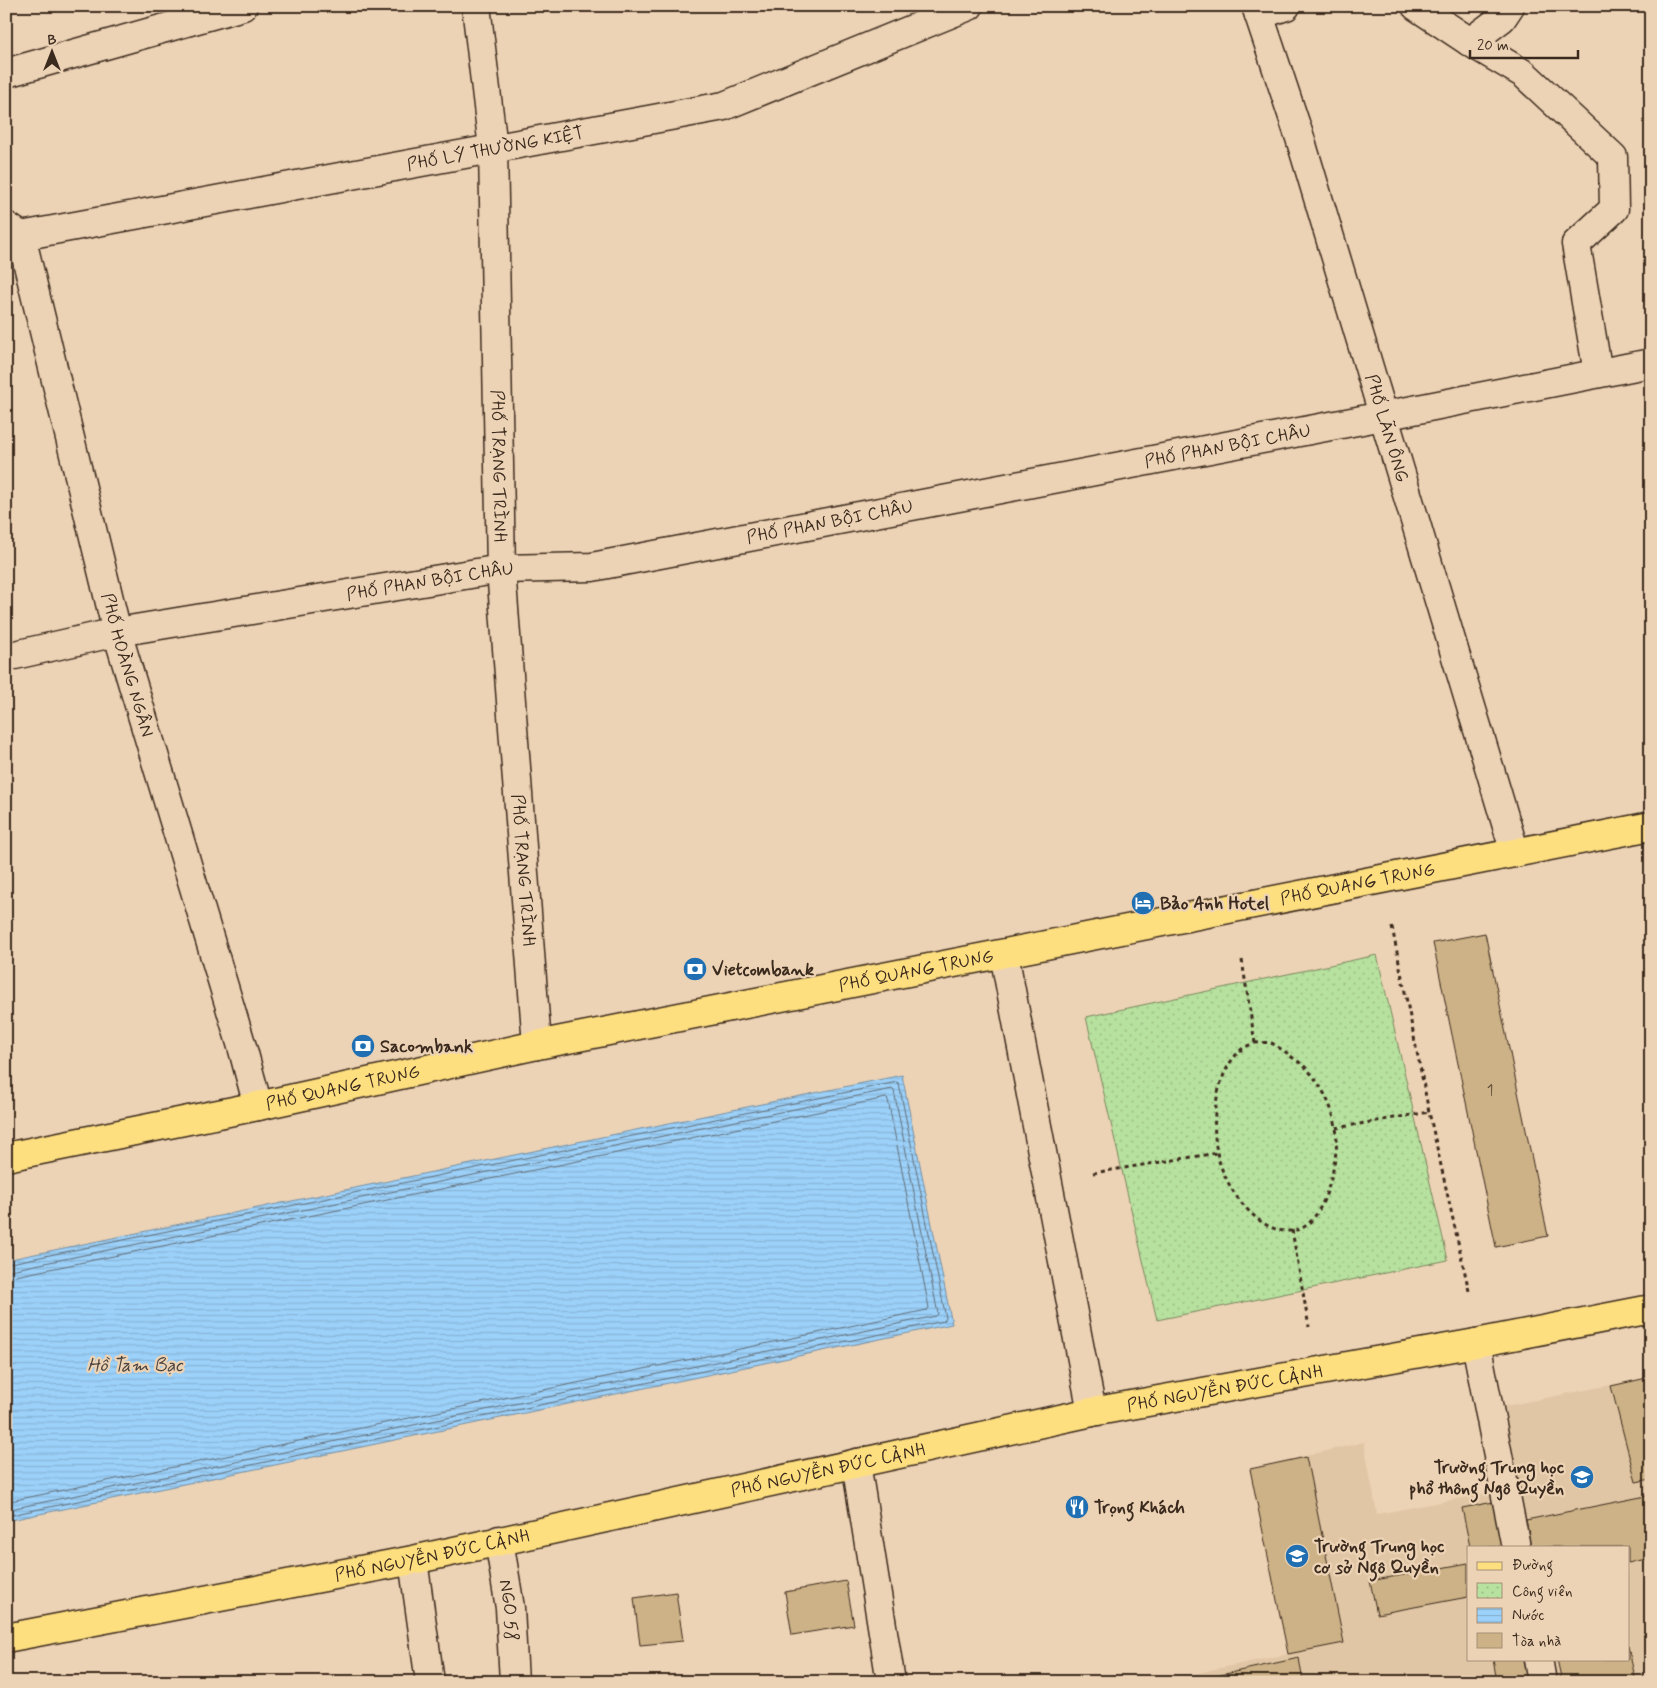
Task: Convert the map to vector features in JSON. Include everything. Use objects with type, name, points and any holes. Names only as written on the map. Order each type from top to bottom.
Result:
[{"type":"main road","name":"PHỐ QUANG TRUNG","points":[[6,1157],[258,1106],[537,1045],[1651,826]]},
{"type":"main road","name":"PHỐ NGUYỄN ĐỨC CẢNH","points":[[6,1638],[413,1560],[1092,1412],[1476,1343],[1651,1309]]},
{"type":"street","points":[[6,73],[243,6]]},
{"type":"street","name":"PHỐ TRẠNG TRÌNH","points":[[476,6],[493,148],[501,569],[537,1045]]},
{"type":"street","name":"PHỐ LÝ THƯỜNG KIỆT","points":[[11,234],[724,106],[969,6]]},
{"type":"street","points":[[1257,10],[1286,6]]},
{"type":"street","points":[[1416,6],[1470,42],[1524,74],[1613,157],[1614,209],[1576,244],[1598,373]]},
{"type":"street","points":[[1470,42],[1502,18],[1510,6]]},
{"type":"street","name":"PHỐ LÃN ÔNG","points":[[1257,10],[1300,138],[1515,853]]},
{"type":"street","name":"PHỐ HOÀNG NGÂN","points":[[11,234],[117,632],[258,1106]]},
{"type":"street","name":"PHỐ PHAN BỘI CHÂU","points":[[6,657],[117,632],[501,569],[592,567],[1651,363]]},
{"type":"street","points":[[1004,954],[1092,1412]]},
{"type":"street","points":[[1476,1343],[1516,1546]]},
{"type":"street","points":[[856,1463],[890,1682]]},
{"type":"street","name":"NGO 58","points":[[498,1540],[510,1608],[514,1682]]},
{"type":"street","points":[[413,1560],[430,1682]]},
{"type":"street","points":[[1538,1660],[1542,1682]]},
{"type":"path","points":[[1392,927],[1429,1112],[1469,1291]]},
{"type":"path","points":[[1242,960],[1255,1043]]},
{"type":"path","points":[[1255,1043],[1270,1043],[1304,1066],[1318,1084],[1330,1106],[1336,1128],[1333,1170],[1327,1194],[1315,1218],[1300,1229],[1286,1231],[1272,1228],[1256,1219],[1241,1203],[1225,1179],[1217,1153],[1214,1127],[1217,1097],[1224,1074],[1243,1048],[1255,1043]]},
{"type":"path","points":[[1336,1128],[1429,1112]]},
{"type":"path","points":[[1093,1173],[1217,1153]]},
{"type":"path","points":[[1292,1230],[1309,1327]]},
{"type":"shaded area","name":"Trường Trung học phổ thông Ngô Quyền","points":[[1651,1377],[1651,1682],[1553,1682],[1548,1660],[1630,1660],[1630,1546],[1527,1546],[1501,1407]]},
{"type":"shaded area","points":[[1364,1442],[1377,1514],[1500,1491],[1511,1546],[1467,1546],[1467,1660],[1532,1660],[1536,1682],[1155,1682],[1288,1654],[1250,1469]]},
{"type":"green space","points":[[1377,955],[1448,1260],[1157,1320],[1086,1017]]},
{"type":"water","name":"Hồ Tam Bạc","points":[[902,1075],[952,1324],[6,1521],[6,1260]]},
{"type":"building","points":[[1485,933],[1548,1236],[1496,1247],[1433,943]]},
{"type":"building","points":[[1651,1377],[1651,1479],[1636,1482],[1611,1386]]},
{"type":"building","name":"Trường Trung học cơ sở Ngô Quyền","points":[[1306,1457],[1344,1643],[1288,1654],[1250,1469]]},
{"type":"building","points":[[1651,1495],[1651,1558],[1630,1563],[1630,1546],[1531,1546],[1526,1520]]},
{"type":"building","points":[[1499,1501],[1508,1546],[1470,1546],[1462,1508]]},
{"type":"building","points":[[1467,1563],[1467,1597],[1377,1614],[1370,1581]]},
{"type":"building","points":[[846,1581],[854,1625],[792,1635],[785,1592]]},
{"type":"building","points":[[676,1592],[683,1641],[640,1645],[634,1598]]},
{"type":"building","points":[[1630,1655],[1636,1682],[1562,1682],[1557,1660],[1630,1660]]},
{"type":"building","points":[[1299,1658],[1303,1682],[1188,1682]]},
{"type":"building","points":[[1493,1660],[1529,1660],[1534,1682],[1497,1682]]},
{"type":"place","name":"Bảo Anh Hotel","points":[[1143,903]]},
{"type":"place","name":"Vietcombank","points":[[695,969]]},
{"type":"place","name":"Sacombank","points":[[363,1046]]},
{"type":"place","name":"Trường Trung học phổ thông Ngô Quyền","points":[[1582,1477]]},
{"type":"place","name":"Trọng Khách","points":[[1077,1507]]},
{"type":"place","name":"Trường Trung học cơ sở Ngô Quyền","points":[[1297,1556]]}]
